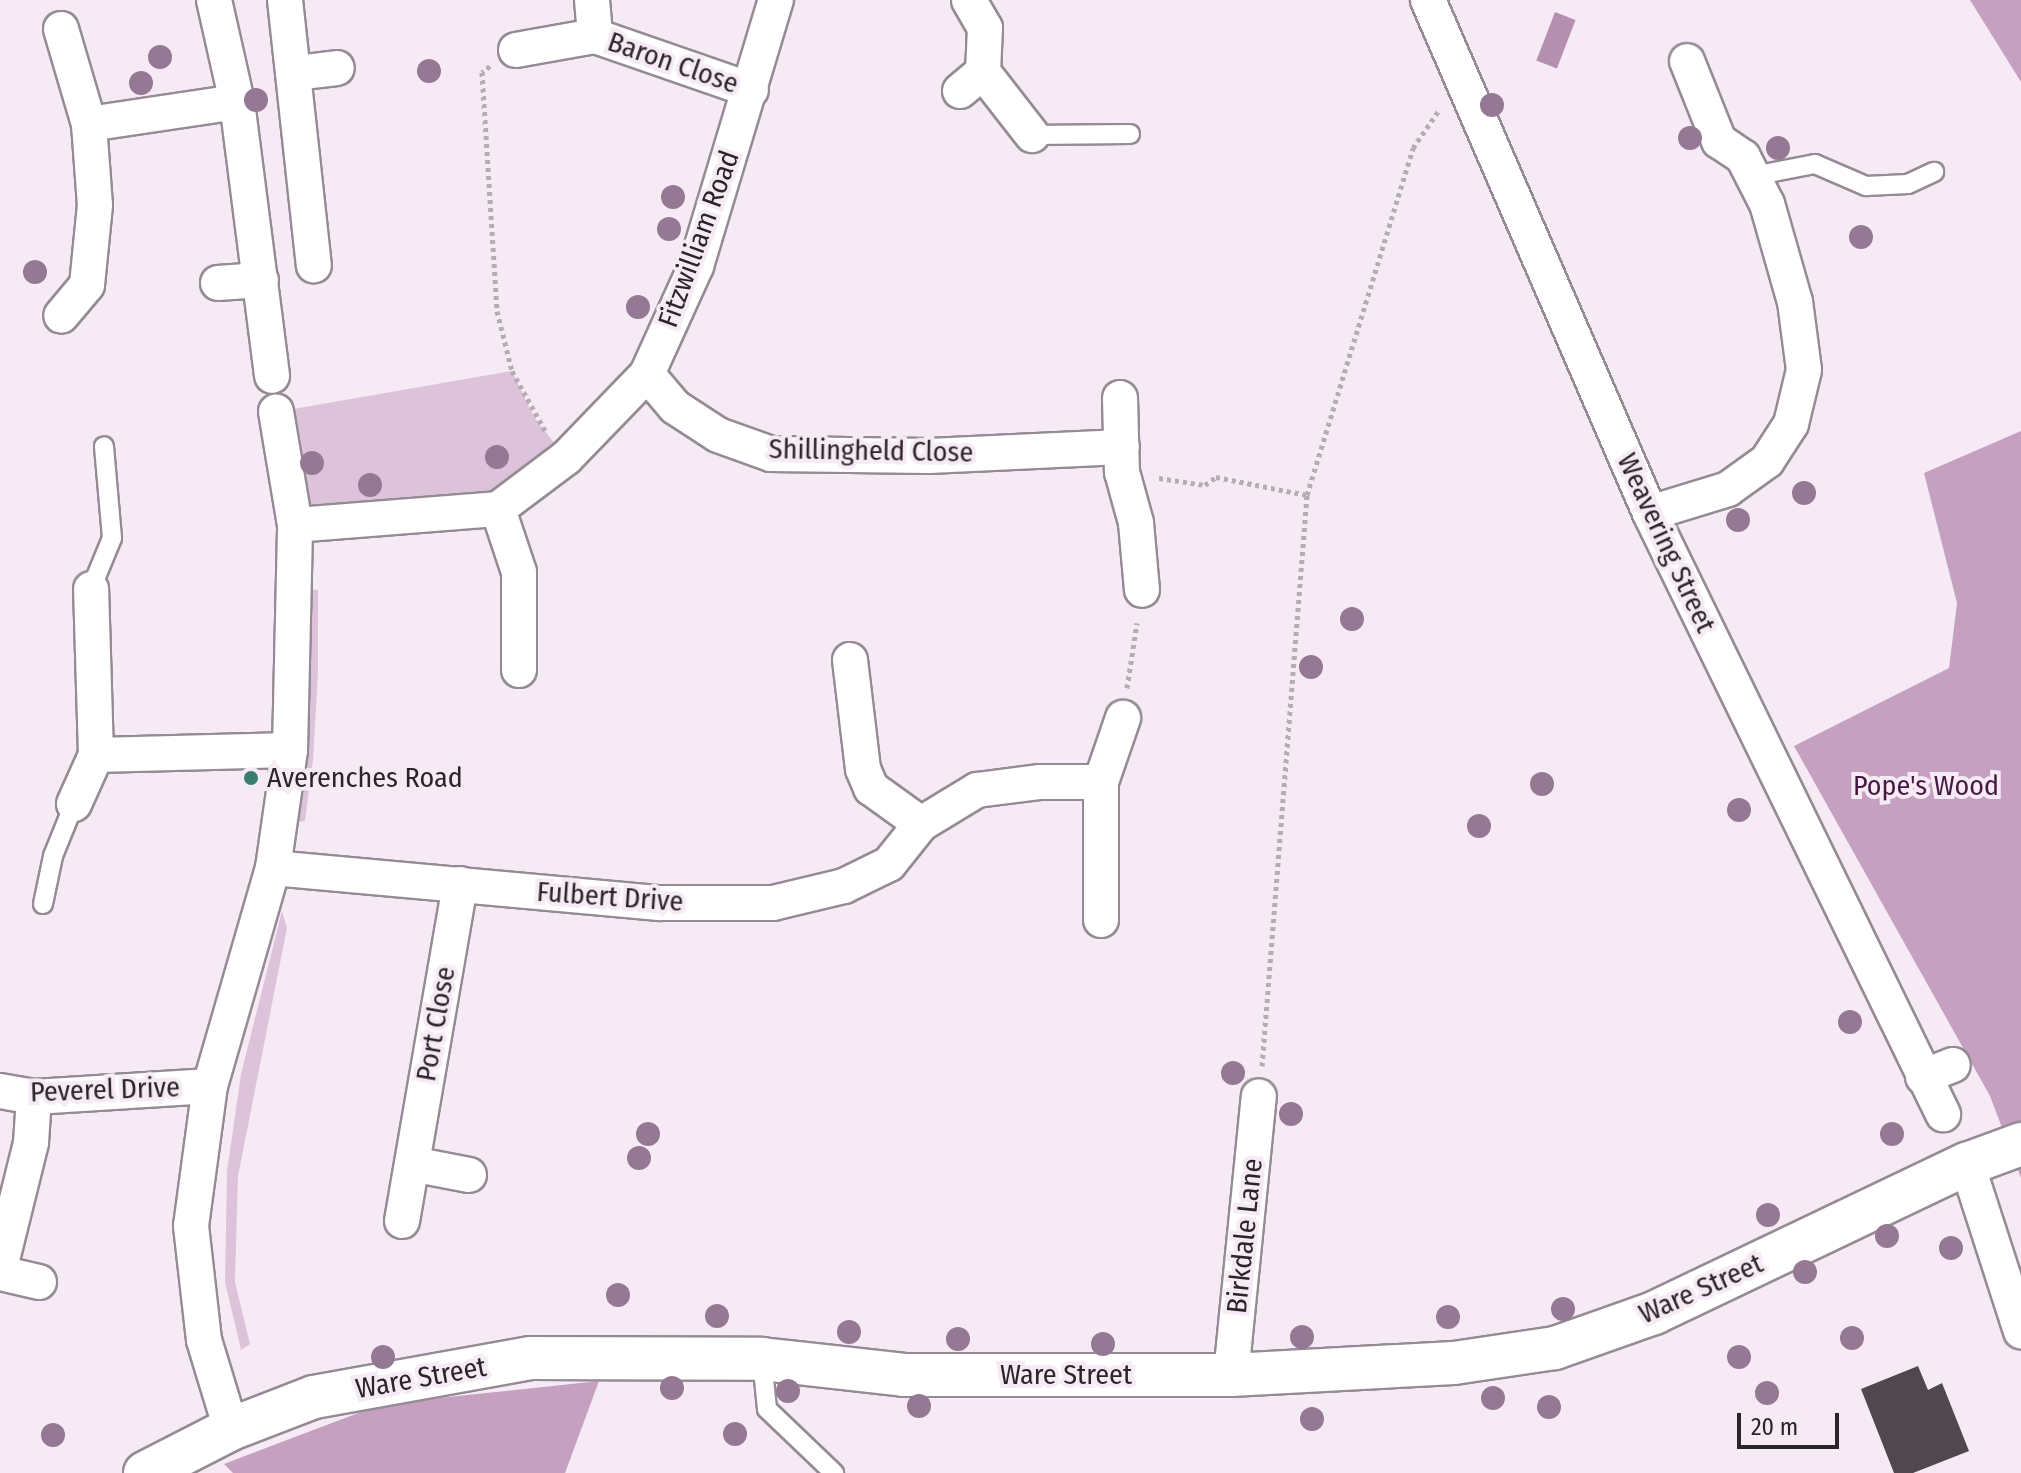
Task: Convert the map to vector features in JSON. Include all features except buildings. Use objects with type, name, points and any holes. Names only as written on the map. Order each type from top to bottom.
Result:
[{"type":"street","points":[[214,0],[237,102],[272,376]]},
{"type":"street","points":[[285,0],[296,73],[314,265]]},
{"type":"street","name":"Baron Close","points":[[592,0],[595,36]]},
{"type":"street","name":"Fitzwilliam Road","points":[[498,509],[566,458],[647,374],[696,266],[776,0]]},
{"type":"street","points":[[969,0],[985,28],[971,81],[1032,135]]},
{"type":"street","name":"Weavering Street","points":[[1428,0],[1459,79],[1650,513],[1938,1071],[1943,1114]]},
{"type":"street","points":[[61,29],[89,124],[95,205],[87,285],[61,316]]},
{"type":"street","name":"Baron Close","points":[[516,50],[595,36],[751,90]]},
{"type":"street","points":[[1650,513],[1728,489],[1767,461],[1791,424],[1804,370],[1795,302],[1767,204],[1743,157],[1719,141],[1687,61]]},
{"type":"street","points":[[296,73],[337,68]]},
{"type":"street","points":[[89,124],[237,102]]},
{"type":"street","points":[[218,283],[261,280]]},
{"type":"street","name":"Shillingheld Close","points":[[647,374],[675,407],[696,421],[771,454],[1122,460]]},
{"type":"street","points":[[1120,398],[1122,460],[1136,523],[1142,590]]},
{"type":"street","points":[[231,1429],[204,1340],[191,1226],[210,1086],[273,868],[290,750],[295,525],[276,412]]},
{"type":"street","points":[[295,525],[498,509],[519,572],[519,670]]},
{"type":"street","points":[[74,804],[96,755],[91,589]]},
{"type":"street","points":[[850,660],[863,769],[881,797],[921,824]]},
{"type":"street","points":[[1101,920],[1101,782],[1123,718]]},
{"type":"street","points":[[96,755],[290,750]]},
{"type":"street","name":"Fulbert Drive","points":[[273,868],[659,903],[773,903],[844,886],[889,864],[921,824],[977,790],[1040,782],[1101,782]]},
{"type":"street","name":"Port Close","points":[[402,1221],[460,884]]},
{"type":"street","name":"Peverel Drive","points":[[0,1091],[34,1097],[210,1086]]},
{"type":"street","name":"Birkdale Lane","points":[[1231,1375],[1259,1096]]},
{"type":"street","points":[[34,1097],[31,1143],[0,1270],[39,1282]]},
{"type":"street","name":"Ware Street","points":[[145,1473],[231,1429],[314,1397],[531,1358],[762,1359],[904,1375],[1231,1375],[1454,1363],[1555,1348],[1654,1313],[1967,1164],[2021,1144]]},
{"type":"street","points":[[412,1164],[469,1175]]},
{"type":"street","points":[[1967,1164],[2021,1331]]},
{"type":"lane","points":[[1032,135],[1130,134]]},
{"type":"lane","points":[[1753,176],[1815,164],[1866,186],[1908,184],[1934,172]]},
{"type":"lane","points":[[91,589],[112,538],[104,446]]},
{"type":"lane","points":[[43,904],[53,856],[74,804]]},
{"type":"lane","points":[[762,1359],[767,1409],[834,1473]]},
{"type":"path","points":[[516,50],[482,72],[497,311],[512,371],[528,405],[566,458]]},
{"type":"path","points":[[1259,1096],[1307,495],[1413,148],[1459,79]]},
{"type":"path","points":[[1122,460],[1205,485],[1216,477],[1307,495]]},
{"type":"path","points":[[1123,718],[1142,590]]},
{"type":"shaded area","points":[[1555,12],[1576,20],[1557,68],[1536,61]]},
{"type":"shaded area","points":[[512,371],[534,417],[566,458],[498,509],[295,525],[276,412]]},
{"type":"shaded area","points":[[309,589],[318,590],[318,672],[313,760],[305,821],[298,822]]},
{"type":"shaded area","points":[[282,911],[287,928],[238,1176],[235,1282],[250,1344],[241,1350],[225,1282],[227,1171],[241,1074]]},
{"type":"green space","points":[[1970,0],[2021,0],[2021,82]]},
{"type":"green space","name":"Pope's Wood","points":[[2021,431],[2021,1178],[1990,1096],[1794,746],[1949,668],[1957,603],[1924,473]]},
{"type":"green space","points":[[599,1381],[565,1473],[233,1473],[224,1464],[382,1404]]},
{"type":"place","name":"Averenches Road","points":[[251,778]]}]
